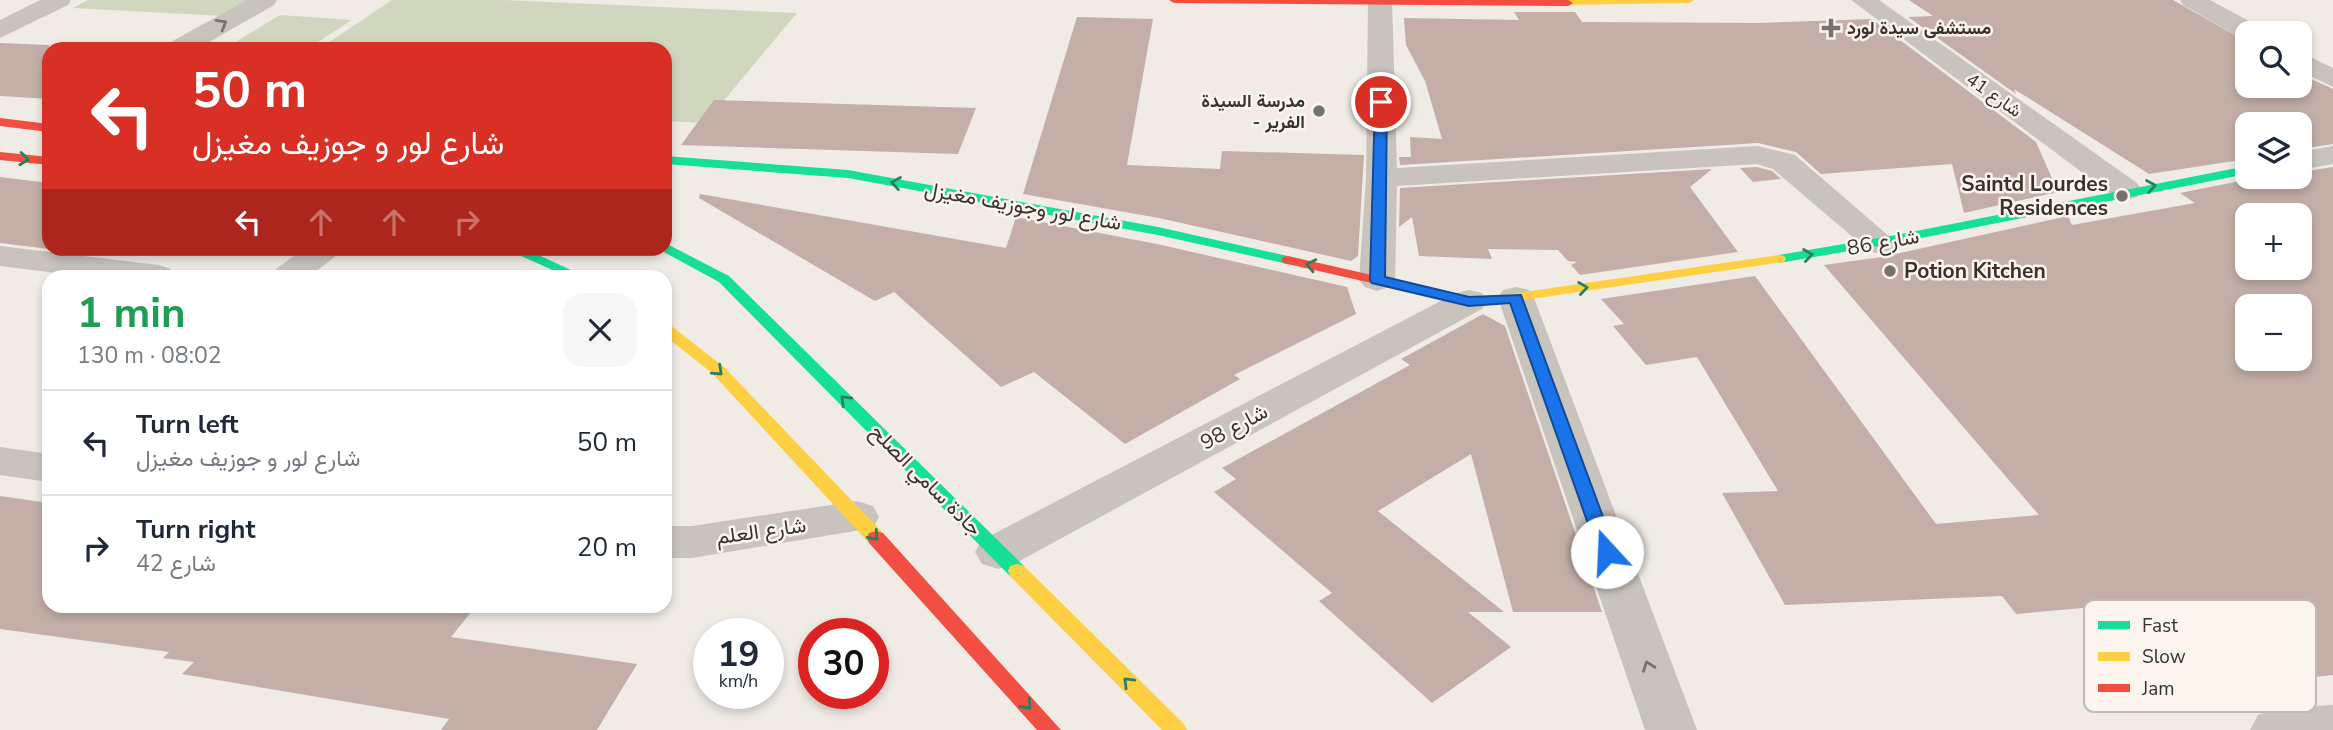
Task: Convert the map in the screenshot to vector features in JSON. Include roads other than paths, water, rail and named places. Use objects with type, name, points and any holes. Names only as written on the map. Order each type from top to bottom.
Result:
[{"type":"main road","points":[[1174,0],[1608,3],[1689,0]]},
{"type":"main road","points":[[0,122],[42,126]]},
{"type":"main road","points":[[0,156],[42,160]]},
{"type":"main road","name":"شارع لور وجوزيف مغيزل","points":[[672,161],[848,174],[1158,231],[1469,301]]},
{"type":"main road","name":"شارع 86","points":[[1469,301],[1516,298],[1881,244],[2126,190],[2235,172]]},
{"type":"main road","name":"جادة سامي الصلح","points":[[672,251],[724,279],[1176,730]]},
{"type":"main road","points":[[529,256],[563,270]]},
{"type":"main road","points":[[672,334],[718,370],[857,517],[1050,730]]},
{"type":"street","points":[[0,30],[60,0]]},
{"type":"street","points":[[190,42],[265,0]]},
{"type":"street","points":[[1377,280],[1381,178],[1380,0]]},
{"type":"street","name":"شارع 41","points":[[1863,0],[2126,190]]},
{"type":"street","points":[[2192,0],[2235,24]]},
{"type":"street","points":[[2312,67],[2333,79]]},
{"type":"street","points":[[1381,178],[1758,155],[1784,162],[1881,244]]},
{"type":"street","points":[[0,256],[111,270]]},
{"type":"street","points":[[297,270],[317,256]]},
{"type":"street","points":[[1516,298],[1671,730]]},
{"type":"street","name":"شارع 98","points":[[998,552],[1469,301]]},
{"type":"street","name":"شارع العلم","points":[[672,542],[692,542],[857,517]]},
{"type":"street","points":[[2276,730],[2333,727]]},
{"type":"place","name":"مستشفى سيدة لورد","points":[[1831,28]]},
{"type":"place","name":"مدرسة السيدة - الفرير","points":[[1319,111]]},
{"type":"place","name":"Saintd Lourdes Residences","points":[[2122,196]]},
{"type":"place","name":"Potion Kitchen","points":[[1890,271]]}]
